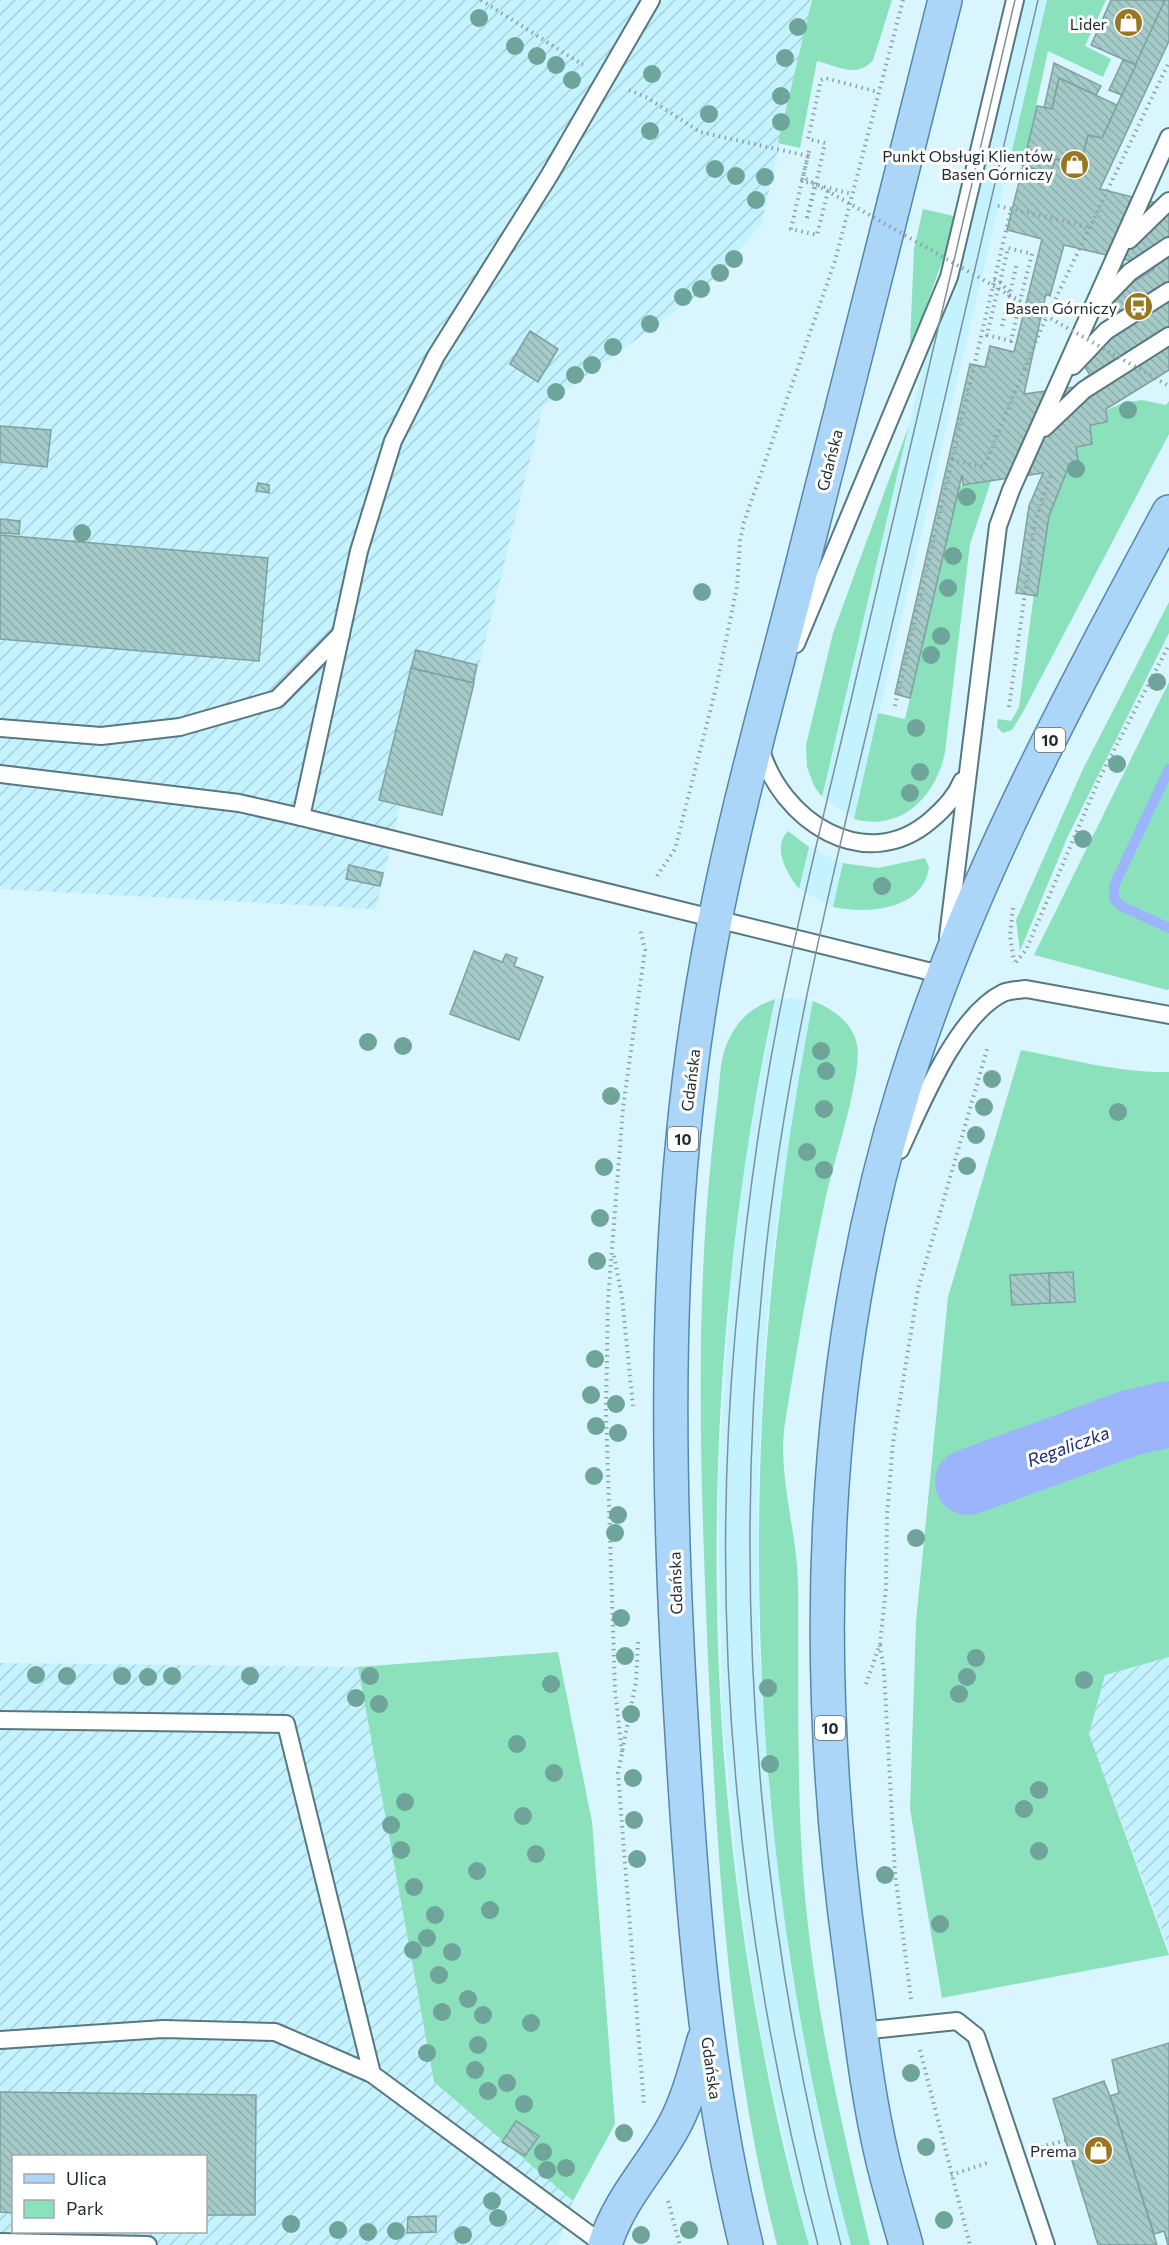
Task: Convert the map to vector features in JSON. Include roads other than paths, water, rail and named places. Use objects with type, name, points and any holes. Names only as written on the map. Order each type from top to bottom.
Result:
[{"type":"main road","name":"Gdańska","points":[[746,2245],[720,2123],[707,2029],[690,1868],[678,1662],[671,1360],[676,1212],[684,1126],[700,1004],[715,920],[945,0]]},
{"type":"main road","name":"10","points":[[906,2245],[882,2156],[837,1863],[829,1707],[827,1556],[845,1359],[873,1207],[904,1090],[944,975],[1020,800],[1169,512]]},
{"type":"main road","points":[[605,2245],[618,2209],[676,2122],[695,2074],[707,2029]]},
{"type":"lane","points":[[301,817],[341,634],[375,494],[407,410],[436,356],[607,80],[651,0]]},
{"type":"lane","points":[[968,756],[962,783],[944,809],[929,822],[901,839],[863,844],[829,833],[796,808],[770,773],[759,740],[775,693],[947,285],[1015,0]]},
{"type":"lane","points":[[0,774],[239,803],[648,900],[715,920],[944,975],[968,756],[998,526],[1024,459],[1168,139]]},
{"type":"lane","points":[[1138,207],[1169,162]]},
{"type":"lane","points":[[1109,271],[1138,228],[1169,201]]},
{"type":"lane","points":[[1081,333],[1096,309],[1120,281],[1169,246]]},
{"type":"lane","points":[[1053,396],[1077,360],[1096,341],[1169,291]]},
{"type":"lane","points":[[1024,459],[1044,429],[1073,399],[1169,336]]},
{"type":"lane","points":[[0,728],[101,736],[180,727],[277,699],[341,634]]},
{"type":"lane","points":[[873,1207],[937,1072],[971,1021],[1004,992],[1026,989],[1169,1015]]},
{"type":"lane","points":[[0,1720],[286,1724],[372,2073]]},
{"type":"lane","points":[[861,2031],[957,2021],[976,2036],[1046,2245]]},
{"type":"lane","points":[[0,2040],[163,2029],[275,2032],[372,2073],[605,2245]]},
{"type":"lane","points":[[0,2242],[148,2245]]},
{"type":"waterway","points":[[1169,769],[1114,886],[1114,899],[1121,906],[1169,928]]},
{"type":"waterway","name":"Regaliczka","points":[[968,1482],[1130,1423],[1169,1414]]},
{"type":"tram line","points":[[818,2245],[791,2134],[768,2021],[750,1908],[737,1793],[729,1679],[726,1564],[728,1449],[735,1335],[743,1250],[760,1122],[792,954],[1015,0]]},
{"type":"tram line","points":[[841,2245],[813,2126],[790,2006],[772,1886],[759,1765],[752,1643],[750,1522],[754,1400],[763,1278],[782,1130],[809,983],[1038,0]]},
{"type":"place","name":"Lider","points":[[1128,23]]},
{"type":"place","name":"Punkt Obsługi Klientów Basen Górniczy","points":[[1074,164]]},
{"type":"place","name":"Basen Górniczy","points":[[1138,307]]},
{"type":"place","name":"Prema","points":[[1098,2150]]}]
